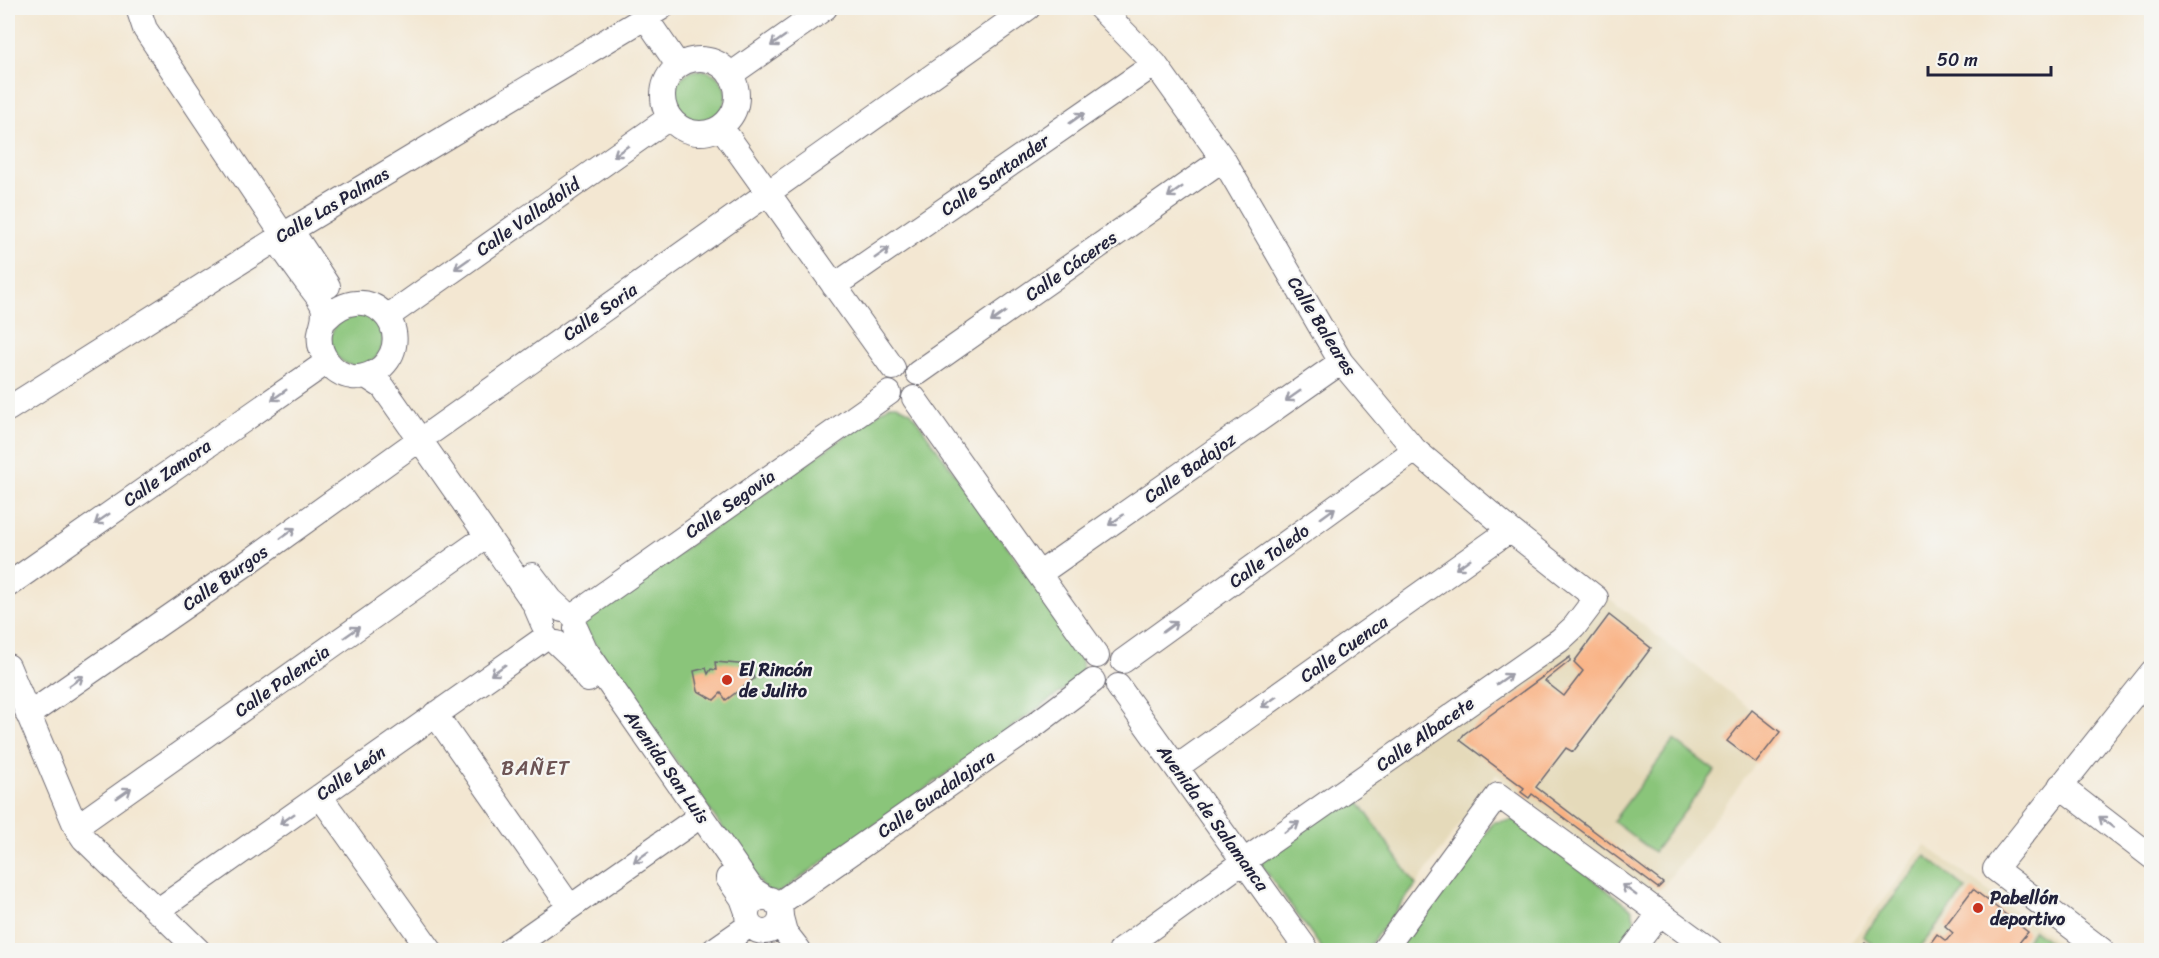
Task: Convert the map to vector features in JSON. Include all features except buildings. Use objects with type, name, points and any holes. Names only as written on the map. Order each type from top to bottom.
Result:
[{"type":"street","points":[[138,8],[145,29],[283,235],[323,305],[325,320]]},
{"type":"street","points":[[730,75],[825,8]]},
{"type":"street","name":"Calle Soria","points":[[426,435],[1028,8]]},
{"type":"street","name":"Calle Baleares","points":[[1100,8],[1155,64],[1223,159],[1341,362],[1415,450],[1596,598]]},
{"type":"street","points":[[653,12],[678,65]]},
{"type":"street","name":"Calle Las Palmas","points":[[8,409],[283,235],[653,12]]},
{"type":"street","points":[[692,59],[706,59],[720,64],[730,75],[736,88],[736,103],[731,116],[721,127],[708,133],[693,133],[680,128],[669,117],[663,104],[663,89],[668,76],[678,65],[692,59]]},
{"type":"street","name":"Calle Santander","points":[[834,286],[1155,64]]},
{"type":"street","name":"Calle Valladolid","points":[[387,317],[669,117]]},
{"type":"street","points":[[721,127],[893,368]]},
{"type":"street","name":"Calle Cáceres","points":[[918,373],[1223,159]]},
{"type":"street","points":[[283,235],[333,294],[348,303]]},
{"type":"street","points":[[363,302],[376,307],[387,317],[394,330],[394,345],[389,359],[380,370],[366,376],[352,377],[338,372],[327,362],[321,349],[320,334],[325,320],[335,309],[348,303],[363,302]]},
{"type":"street","name":"Avenida San Luis","points":[[389,359],[396,378],[426,435],[488,536],[534,603],[585,649],[753,889],[775,907],[785,932],[799,951]]},
{"type":"street","name":"Calle Zamora","points":[[8,585],[327,362]]},
{"type":"street","name":"Calle Badajoz","points":[[1039,574],[1341,362]]},
{"type":"street","points":[[907,365],[918,373],[921,386],[914,398],[901,401],[889,393],[886,380],[893,368],[907,365]]},
{"type":"street","name":"Avenida San Luis","points":[[366,376],[383,387],[426,435],[542,590],[573,658],[742,898],[753,923],[772,940],[780,951]]},
{"type":"street","name":"Calle Segovia","points":[[560,627],[889,393]]},
{"type":"street","points":[[914,398],[1097,656]]},
{"type":"street","name":"Calle Burgos","points":[[28,715],[246,564],[426,435]]},
{"type":"street","name":"Calle Toledo","points":[[1123,661],[1415,450]]},
{"type":"street","name":"Calle Cuenca","points":[[1177,767],[1510,530]]},
{"type":"street","name":"Calle Palencia","points":[[76,827],[488,536]]},
{"type":"street","name":"Calle Albacete","points":[[1120,951],[1560,640],[1574,627],[1596,598]]},
{"type":"street","name":"Calle León","points":[[157,911],[560,627]]},
{"type":"street","points":[[1111,653],[1123,661],[1125,674],[1118,686],[1104,688],[1093,681],[1090,668],[1097,656],[1111,653]]},
{"type":"street","points":[[8,666],[76,827],[84,839],[198,951]]},
{"type":"street","points":[[2102,951],[1995,869],[2151,672]]},
{"type":"street","name":"Calle Guadalajara","points":[[714,951],[753,923],[774,928],[775,907],[992,755],[1093,681]]},
{"type":"street","name":"Avenida de Salamanca","points":[[1118,686],[1307,951]]},
{"type":"street","points":[[435,714],[570,907]]},
{"type":"street","points":[[2060,786],[2151,857]]},
{"type":"street","points":[[1384,951],[1498,795],[1710,951]]},
{"type":"street","points":[[320,796],[430,951]]},
{"type":"street","points":[[508,951],[689,824]]},
{"type":"street","points":[[1632,951],[1660,913]]},
{"type":"shaded area","points":[[1606,596],[1780,732],[1661,889],[1648,892],[1496,774],[1416,885],[1355,793]]},
{"type":"shaded area","points":[[1925,845],[2069,950],[1845,950]]},
{"type":"green space","points":[[695,70],[705,70],[714,74],[722,82],[726,96],[722,110],[714,118],[705,122],[695,122],[686,118],[678,110],[674,101],[674,91],[678,82],[686,74]]},
{"type":"green space","points":[[357,314],[367,316],[375,322],[381,330],[383,340],[381,350],[375,358],[367,364],[357,366],[347,364],[339,358],[333,350],[331,340],[333,330],[339,322],[347,316]]},
{"type":"green space","points":[[890,405],[897,405],[911,412],[1080,649],[1083,670],[1075,682],[779,893],[766,891],[583,627],[585,618]]},
{"type":"green space","points":[[1674,740],[1715,771],[1654,852],[1613,821]]},
{"type":"green space","points":[[1353,793],[1416,885],[1366,950],[1323,950],[1257,859]]},
{"type":"green space","points":[[1515,820],[1632,909],[1636,926],[1617,950],[1396,950],[1494,822]]},
{"type":"green space","points":[[1926,856],[1966,889],[1918,950],[1880,950],[1863,936]]},
{"type":"green space","points":[[2034,930],[2060,950],[2018,950]]},
{"type":"place","name":"El Rincón de Julito","points":[[727,680]]},
{"type":"place","name":"Pabellón deportivo","points":[[1978,908]]},
{"type":"district","name":"BAÑET","points":[[536,768]]}]
